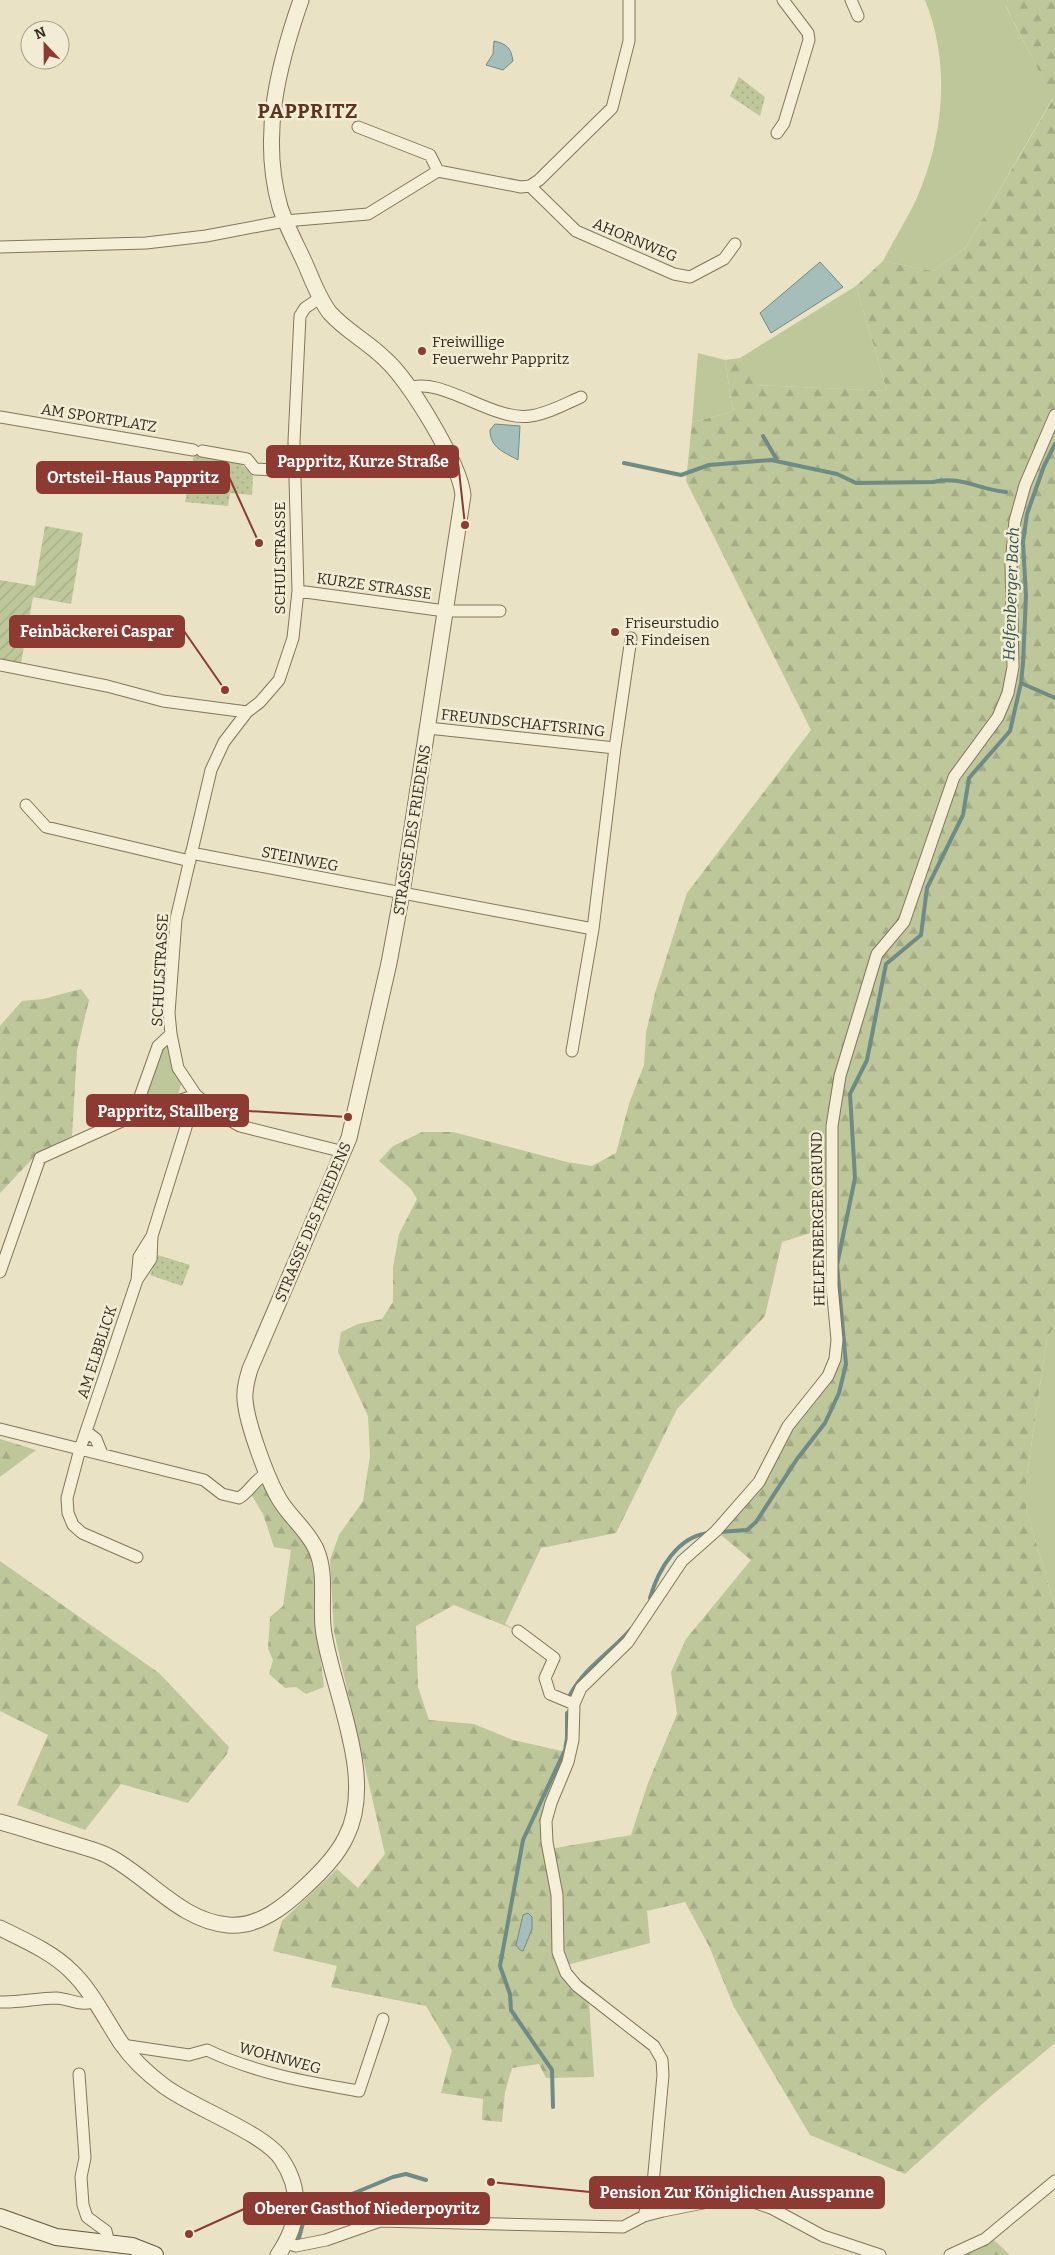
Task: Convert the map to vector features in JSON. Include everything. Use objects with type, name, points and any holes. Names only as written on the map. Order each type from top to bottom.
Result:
[{"type":"main road","points":[[0,2217],[56,2237],[132,2246],[155,2255]]},
{"type":"street","name":"STRASSE DES FRIEDENS","points":[[0,1822],[111,1857],[199,1919],[219,1925],[240,1926],[250,1924],[274,1912],[302,1889],[334,1856],[346,1838],[356,1806],[357,1788],[346,1722],[330,1668],[323,1631],[322,1584],[317,1551],[309,1536],[280,1501],[268,1473],[247,1414],[245,1399],[246,1381],[344,1152],[389,963],[402,893],[446,611],[462,488],[454,464],[408,388],[386,359],[329,312],[280,207],[271,140],[272,116],[275,88],[301,0]]},
{"type":"street","points":[[0,247],[146,243],[206,236],[286,221],[368,214],[438,171],[521,187],[530,186],[539,180],[612,108],[629,41],[629,0]]},
{"type":"street","points":[[776,133],[784,123],[809,40],[808,32],[783,0]]},
{"type":"street","points":[[851,0],[858,16]]},
{"type":"street","points":[[358,128],[430,155],[438,171]]},
{"type":"street","name":"AHORNWEG","points":[[530,186],[576,231],[674,274],[690,276],[724,259],[735,244]]},
{"type":"street","name":"SCHULSTRASSE","points":[[321,297],[306,308],[300,316],[294,471],[298,591],[293,638],[284,668],[271,689],[247,712],[224,742],[211,770],[176,919],[169,1013],[178,1068],[196,1095],[217,1113],[240,1126],[344,1152]]},
{"type":"street","points":[[408,388],[415,385],[434,387],[514,416],[530,416],[581,397]]},
{"type":"street","name":"HELFENBERGER GRUND","points":[[644,2216],[652,2184],[663,2076],[662,2060],[648,2040],[578,1986],[566,1973],[558,1952],[557,1895],[546,1821],[551,1803],[568,1762],[573,1740],[574,1704],[581,1688],[628,1642],[682,1561],[718,1528],[758,1482],[788,1426],[828,1376],[835,1359],[837,1340],[832,1286],[832,1126],[840,1076],[877,954],[904,922],[954,777],[998,717],[1008,693],[1013,667],[1011,564],[1015,520],[1026,485],[1055,415]]},
{"type":"street","name":"AM SPORTPLATZ","points":[[0,417],[247,459],[255,469],[294,471]]},
{"type":"street","name":"KURZE STRASSE","points":[[298,591],[446,611]]},
{"type":"street","points":[[446,611],[500,611]]},
{"type":"street","name":"FREUNDSCHAFTSRING","points":[[572,1051],[593,929],[615,748],[631,638]]},
{"type":"street","points":[[0,665],[107,686],[162,701],[247,712]]},
{"type":"street","name":"FREUNDSCHAFTSRING","points":[[428,728],[615,748]]},
{"type":"street","points":[[26,805],[46,827],[190,857]]},
{"type":"street","name":"STEINWEG","points":[[190,857],[402,893]]},
{"type":"street","points":[[402,893],[593,929]]},
{"type":"street","points":[[133,1116],[158,1046],[171,1034]]},
{"type":"street","points":[[0,1272],[40,1158],[133,1116],[196,1095]]},
{"type":"street","name":"AM ELBBLICK","points":[[138,1557],[94,1540],[73,1525],[68,1513],[67,1498],[80,1449],[137,1280],[151,1259],[152,1236],[196,1095]]},
{"type":"street","points":[[0,1430],[204,1480],[222,1494],[239,1498],[247,1493],[260,1476],[268,1473]]},
{"type":"street","points":[[87,1432],[96,1439],[102,1454]]},
{"type":"street","points":[[518,1631],[554,1658],[545,1678],[550,1694],[574,1704]]},
{"type":"street","points":[[0,1928],[48,1953],[71,1971],[122,2045],[142,2067],[164,2086],[264,2142],[281,2158],[291,2175],[297,2196],[295,2220],[282,2249]]},
{"type":"street","points":[[0,2002],[21,2003],[56,1998],[86,2004],[94,2002]]},
{"type":"street","name":"WOHNWEG","points":[[122,2045],[189,2055],[206,2050],[236,2064],[289,2079],[359,2091],[383,2019]]},
{"type":"street","points":[[79,2074],[85,2158],[81,2177],[83,2205],[87,2217],[106,2231],[109,2243]]},
{"type":"street","points":[[950,2255],[985,2240],[1055,2181]]},
{"type":"street","points":[[282,2249],[326,2240],[380,2221],[623,2228],[644,2216],[715,2200],[742,2198],[771,2208],[823,2236],[880,2255]]},
{"type":"green space","points":[[925,0],[1008,0],[1006,7],[1053,98],[966,247],[933,271],[883,261],[916,200],[933,151],[938,126],[941,101],[941,75],[933,25]]},
{"type":"green space","points":[[1008,0],[1055,0],[1055,1326],[1047,1338],[1026,1481],[1026,1508],[1055,1607],[1055,2043],[990,2097],[905,2174],[810,2135],[734,2007],[709,1946],[685,1902],[647,1911],[650,1943],[567,1965],[575,1976],[595,1991],[589,2002],[594,2077],[546,2078],[539,2064],[512,2068],[505,2092],[502,2122],[482,2120],[483,2099],[441,2093],[452,2050],[426,2006],[331,1987],[337,1966],[273,1951],[282,1921],[337,1869],[358,1888],[385,1854],[334,1632],[330,1560],[339,1535],[363,1501],[370,1456],[368,1416],[338,1352],[341,1332],[358,1324],[382,1319],[393,1302],[393,1268],[399,1234],[417,1199],[411,1189],[379,1161],[393,1146],[422,1132],[453,1132],[567,1162],[592,1166],[616,1153],[629,1104],[644,1065],[646,1033],[655,993],[687,893],[811,730],[686,481],[692,422],[733,412],[725,360],[740,358],[755,385],[887,391],[856,286],[883,261],[933,271],[966,247],[1053,99],[1006,6]],"holes":[[[833,1226],[835,1359],[759,1482],[716,1531],[751,1560],[686,1639],[671,1672],[677,1714],[648,1783],[631,1835],[544,1850],[566,1752],[513,1740],[474,1724],[429,1720],[418,1687],[416,1626],[454,1605],[518,1631],[505,1624],[541,1548],[616,1533],[677,1409],[765,1316],[782,1242]]]},
{"type":"green space","points":[[739,77],[765,97],[760,116],[730,96]]},
{"type":"green space","points":[[856,286],[887,391],[754,385],[740,358]]},
{"type":"green space","points":[[698,353],[725,360],[733,412],[692,422]]},
{"type":"green space","points":[[194,454],[239,462],[253,475],[252,495],[230,493],[228,506],[185,502]]},
{"type":"green space","points":[[45,526],[83,533],[71,604],[33,597],[21,663],[0,659],[0,580],[35,586]]},
{"type":"green space","points":[[81,989],[89,1000],[77,1051],[72,1136],[35,1156],[0,1193],[0,1026],[22,1001],[43,999]]},
{"type":"green space","points":[[167,1045],[181,1084],[178,1095],[174,1098],[172,1095],[150,1102],[150,1106],[144,1108],[141,1105],[154,1061],[164,1046]]},
{"type":"green space","points":[[158,1255],[190,1265],[182,1286],[150,1275]]},
{"type":"green space","points":[[1055,1326],[1055,1607],[1026,1508],[1026,1481],[1047,1338]]},
{"type":"green space","points":[[0,1439],[36,1450],[0,1477]]},
{"type":"green space","points":[[263,1482],[272,1503],[309,1550],[316,1585],[316,1621],[324,1687],[306,1694],[296,1687],[285,1688],[269,1674],[273,1660],[268,1649],[270,1617],[283,1606],[291,1550],[274,1547],[263,1514],[251,1494]]},
{"type":"green space","points":[[0,1561],[159,1673],[229,1747],[227,1754],[188,1803],[121,1784],[85,1830],[17,1805],[48,1735],[0,1711]]},
{"type":"green space","points":[[993,2239],[1010,2255],[962,2255]]},
{"type":"water","points":[[494,41],[508,47],[511,53],[513,61],[503,70],[486,65],[493,54]]},
{"type":"water","points":[[820,262],[843,287],[771,333],[760,313]]},
{"type":"water","points":[[495,424],[520,426],[518,460],[503,452],[492,441],[490,430]]},
{"type":"water","points":[[528,1913],[532,1917],[532,1929],[523,1951],[516,1945],[523,1915]]},
{"type":"waterway","points":[[763,436],[777,460]]},
{"type":"waterway","name":"Helfenberger Bach","points":[[719,1532],[747,1530],[756,1522],[797,1459],[825,1423],[839,1393],[846,1364],[837,1265],[855,1178],[850,1094],[867,1060],[886,964],[921,935],[927,888],[963,815],[969,778],[1010,731],[1021,683],[1023,663],[1026,596],[1023,542],[1027,514],[1044,466],[1055,444]]},
{"type":"waterway","points":[[624,463],[681,475],[709,465],[771,460],[837,474],[856,483],[951,480],[1006,492]]},
{"type":"waterway","points":[[1021,683],[1055,698]]},
{"type":"waterway","name":"Helfenberger Bach","points":[[650,1598],[658,1576],[679,1547],[699,1535],[710,1533]]},
{"type":"waterway","name":"Helfenberger Bach","points":[[570,1695],[590,1668],[631,1629]]},
{"type":"waterway","name":"Helfenberger Bach","points":[[553,2107],[552,2070],[511,2010],[510,1994],[500,1966],[523,1840],[565,1750],[567,1713]]},
{"type":"waterway","name":"Helfenberger Bach","points":[[298,2241],[306,2213],[330,2197],[347,2196],[393,2177],[406,2174],[426,2180]]},
{"type":"place","name":"Freiwillige Feuerwehr Pappritz","points":[[422,351]]},
{"type":"place","name":"Pappritz, Kurze Straße","points":[[465,525]]},
{"type":"place","name":"Ortsteil-Haus Pappritz","points":[[259,543]]},
{"type":"place","name":"Friseurstudio R. Findeisen","points":[[615,632]]},
{"type":"place","name":"Feinbäckerei Caspar","points":[[225,690]]},
{"type":"place","name":"Pappritz, Stallberg","points":[[348,1117]]},
{"type":"place","name":"Pension Zur Königlichen Ausspanne","points":[[491,2182]]},
{"type":"place","name":"Oberer Gasthof Niederpoyritz","points":[[189,2234]]},
{"type":"district","name":"PAPPRITZ","points":[[308,111]]}]
